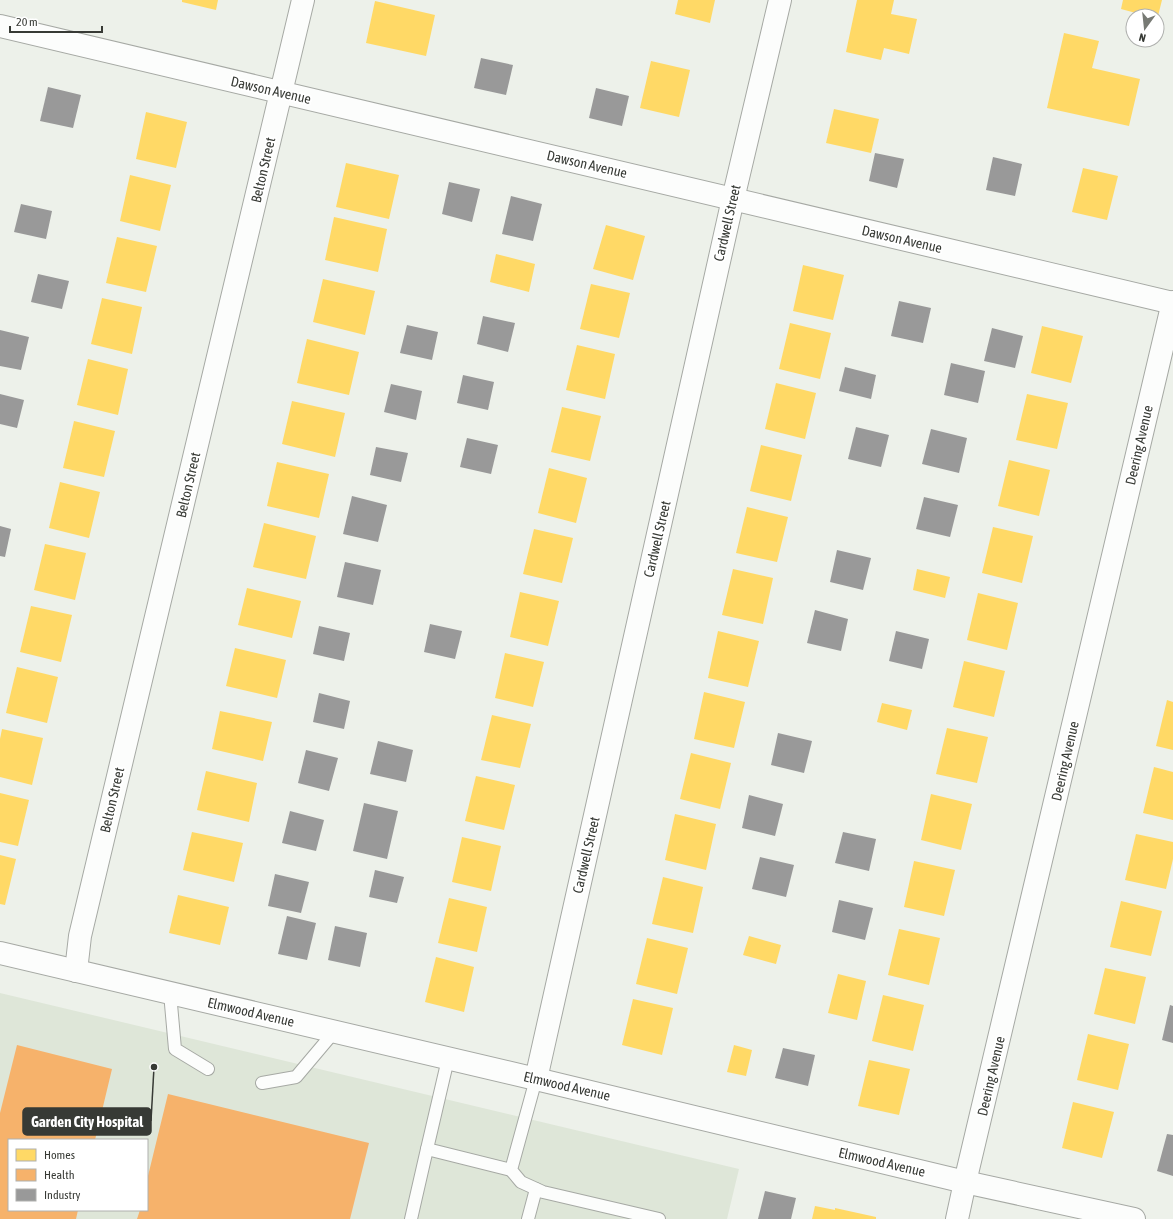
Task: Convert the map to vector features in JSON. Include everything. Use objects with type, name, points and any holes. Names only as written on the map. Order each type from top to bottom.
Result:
[{"type":"street","name":"Belton Street","points":[[76,971],[80,936],[303,0]]},
{"type":"street","name":"Cardwell Street","points":[[536,1079],[733,199],[780,0]]},
{"type":"street","name":"Dawson Avenue","points":[[0,26],[1173,303]]},
{"type":"street","name":"Deering Avenue","points":[[957,1219],[1173,303]]},
{"type":"street","name":"Elmwood Avenue","points":[[0,953],[965,1182],[1134,1219]]},
{"type":"lane","points":[[170,993],[175,1049],[208,1069]]},
{"type":"lane","points":[[262,1083],[296,1077],[334,1032]]},
{"type":"lane","points":[[410,1219],[448,1059]]},
{"type":"lane","points":[[511,1170],[536,1079]]},
{"type":"lane","points":[[427,1149],[511,1170],[521,1182],[543,1192],[659,1219]]},
{"type":"lane","points":[[528,1219],[536,1188]]},
{"type":"shaded area","points":[[0,993],[739,1169],[727,1219],[0,1219]]},
{"type":"building: Homes","points":[[182,0],[218,0],[216,10],[182,2]]},
{"type":"building: Homes","points":[[678,0],[715,0],[710,23],[675,14]]},
{"type":"building: Homes","points":[[857,0],[894,0],[891,14],[917,19],[909,54],[884,48],[881,60],[846,52]]},
{"type":"building: Homes","points":[[1123,0],[1162,0],[1160,8],[1121,9]]},
{"type":"building: Homes","points":[[375,1],[435,15],[426,56],[366,43]]},
{"type":"building: Homes","points":[[1064,33],[1099,41],[1092,68],[1140,79],[1129,126],[1047,108]]},
{"type":"building: Homes","points":[[651,61],[690,70],[679,117],[640,108]]},
{"type":"building: Homes","points":[[834,109],[879,119],[871,153],[826,143]]},
{"type":"building: Homes","points":[[146,112],[187,122],[176,168],[136,159]]},
{"type":"building: Homes","points":[[346,163],[399,175],[389,219],[336,207]]},
{"type":"building: Homes","points":[[1083,168],[1118,176],[1107,220],[1072,212]]},
{"type":"building: Homes","points":[[130,175],[171,185],[160,231],[120,221]]},
{"type":"building: Homes","points":[[334,217],[387,229],[378,272],[325,260]]},
{"type":"building: Homes","points":[[606,225],[645,236],[633,280],[593,269]]},
{"type":"building: Homes","points":[[117,237],[157,246],[146,292],[106,283]]},
{"type":"building: Homes","points":[[496,254],[535,264],[529,292],[490,282]]},
{"type":"building: Homes","points":[[803,265],[844,275],[833,320],[793,311]]},
{"type":"building: Homes","points":[[323,279],[375,291],[365,335],[313,322]]},
{"type":"building: Homes","points":[[591,284],[630,293],[619,338],[580,329]]},
{"type":"building: Homes","points":[[102,298],[142,307],[132,354],[91,344]]},
{"type":"building: Homes","points":[[790,323],[831,333],[820,379],[779,369]]},
{"type":"building: Homes","points":[[1042,326],[1083,336],[1071,383],[1031,373]]},
{"type":"building: Homes","points":[[307,339],[359,352],[349,395],[297,383]]},
{"type":"building: Homes","points":[[577,345],[615,354],[605,399],[566,390]]},
{"type":"building: Homes","points":[[88,359],[128,369],[118,415],[77,405]]},
{"type":"building: Homes","points":[[776,383],[816,393],[805,439],[765,429]]},
{"type":"building: Homes","points":[[1027,394],[1068,403],[1057,449],[1016,440]]},
{"type":"building: Homes","points":[[292,401],[345,413],[335,457],[282,444]]},
{"type":"building: Homes","points":[[562,407],[601,416],[590,461],[551,452]]},
{"type":"building: Homes","points":[[74,421],[115,431],[104,477],[63,468]]},
{"type":"building: Homes","points":[[761,445],[802,455],[791,501],[750,491]]},
{"type":"building: Homes","points":[[1009,460],[1050,470],[1039,516],[998,506]]},
{"type":"building: Homes","points":[[277,462],[329,474],[319,518],[267,506]]},
{"type":"building: Homes","points":[[549,468],[587,478],[576,523],[538,513]]},
{"type":"building: Homes","points":[[60,482],[100,492],[89,538],[49,528]]},
{"type":"building: Homes","points":[[747,507],[788,517],[777,562],[736,553]]},
{"type":"building: Homes","points":[[264,523],[316,536],[306,579],[253,567]]},
{"type":"building: Homes","points":[[993,527],[1033,536],[1022,583],[982,573]]},
{"type":"building: Homes","points":[[534,529],[573,538],[562,583],[523,574]]},
{"type":"building: Homes","points":[[45,544],[86,553],[75,600],[34,590]]},
{"type":"building: Homes","points":[[733,569],[773,578],[763,624],[722,615]]},
{"type":"building: Homes","points":[[917,569],[950,577],[945,598],[913,590]]},
{"type":"building: Homes","points":[[247,588],[301,601],[292,638],[238,625]]},
{"type":"building: Homes","points":[[520,592],[559,601],[548,646],[510,637]]},
{"type":"building: Homes","points":[[978,593],[1018,603],[1007,650],[967,640]]},
{"type":"building: Homes","points":[[31,606],[72,615],[61,662],[20,652]]},
{"type":"building: Homes","points":[[718,631],[759,641],[748,687],[708,678]]},
{"type":"building: Homes","points":[[235,648],[286,660],[277,698],[226,686]]},
{"type":"building: Homes","points":[[505,653],[544,662],[533,707],[495,698]]},
{"type":"building: Homes","points":[[964,661],[1005,671],[994,717],[953,707]]},
{"type":"building: Homes","points":[[17,667],[58,677],[47,723],[6,713]]},
{"type":"building: Homes","points":[[704,692],[745,702],[734,748],[694,739]]},
{"type":"building: Homes","points":[[1167,700],[1173,702],[1173,750],[1156,746]]},
{"type":"building: Homes","points":[[882,703],[912,710],[907,730],[877,722]]},
{"type":"building: Homes","points":[[220,711],[272,722],[263,761],[212,749]]},
{"type":"building: Homes","points":[[492,715],[531,724],[520,768],[481,760]]},
{"type":"building: Homes","points":[[947,728],[988,737],[977,783],[936,774]]},
{"type":"building: Homes","points":[[2,729],[43,738],[32,785],[0,777],[0,739]]},
{"type":"building: Homes","points":[[691,753],[731,763],[720,809],[680,799]]},
{"type":"building: Homes","points":[[1154,767],[1173,772],[1173,820],[1143,813]]},
{"type":"building: Homes","points":[[206,771],[257,783],[249,822],[197,810]]},
{"type":"building: Homes","points":[[476,776],[515,785],[504,830],[465,821]]},
{"type":"building: Homes","points":[[0,793],[29,800],[18,846],[0,842]]},
{"type":"building: Homes","points":[[931,794],[972,804],[961,850],[921,840]]},
{"type":"building: Homes","points":[[675,814],[716,824],[706,870],[665,860]]},
{"type":"building: Homes","points":[[192,832],[243,843],[234,882],[183,870]]},
{"type":"building: Homes","points":[[1136,834],[1173,842],[1173,859],[1166,889],[1125,880]]},
{"type":"building: Homes","points":[[462,837],[501,846],[491,891],[452,882]]},
{"type":"building: Homes","points":[[0,855],[16,859],[5,905],[0,904]]},
{"type":"building: Homes","points":[[914,861],[955,870],[944,916],[904,907]]},
{"type":"building: Homes","points":[[663,877],[703,887],[693,933],[652,924]]},
{"type":"building: Homes","points":[[178,895],[229,907],[220,945],[169,933]]},
{"type":"building: Homes","points":[[449,898],[487,907],[477,952],[438,943]]},
{"type":"building: Homes","points":[[1121,901],[1162,911],[1151,956],[1110,947]]},
{"type":"building: Homes","points":[[899,929],[940,938],[929,985],[888,975]]},
{"type":"building: Homes","points":[[749,936],[781,945],[776,964],[743,955]]},
{"type":"building: Homes","points":[[647,938],[688,948],[677,994],[636,984]]},
{"type":"building: Homes","points":[[436,957],[474,967],[464,1012],[425,1002]]},
{"type":"building: Homes","points":[[1105,968],[1146,977],[1135,1024],[1094,1014]]},
{"type":"building: Homes","points":[[838,974],[866,981],[857,1020],[828,1013]]},
{"type":"building: Homes","points":[[883,995],[924,1005],[913,1051],[872,1041]]},
{"type":"building: Homes","points":[[633,999],[673,1008],[662,1055],[622,1045]]},
{"type":"building: Homes","points":[[1088,1034],[1129,1044],[1118,1090],[1077,1080]]},
{"type":"building: Homes","points":[[734,1045],[752,1050],[746,1076],[727,1072]]},
{"type":"building: Homes","points":[[869,1060],[910,1069],[899,1115],[858,1106]]},
{"type":"building: Homes","points":[[1073,1102],[1114,1112],[1102,1158],[1062,1148]]},
{"type":"building: Homes","points":[[815,1206],[835,1210],[835,1208],[876,1217],[876,1219],[812,1219]]},
{"type":"building: Health","points":[[17,1045],[112,1069],[95,1139],[8,1139],[8,1211],[78,1211],[76,1219],[0,1219],[0,1113]]},
{"type":"building: Health","points":[[168,1094],[369,1143],[350,1219],[137,1219],[140,1211],[148,1211],[148,1176]]},
{"type":"building: Industry","points":[[481,58],[513,65],[506,95],[474,88]]},
{"type":"building: Industry","points":[[48,87],[81,95],[73,128],[40,121]]},
{"type":"building: Industry","points":[[596,88],[629,96],[622,126],[589,118]]},
{"type":"building: Industry","points":[[875,153],[904,159],[897,188],[869,181]]},
{"type":"building: Industry","points":[[993,157],[1022,164],[1015,196],[986,190]]},
{"type":"building: Industry","points":[[449,182],[480,189],[472,222],[442,214]]},
{"type":"building: Industry","points":[[511,196],[542,204],[533,241],[502,234]]},
{"type":"building: Industry","points":[[21,204],[52,211],[46,239],[14,232]]},
{"type":"building: Industry","points":[[38,274],[69,281],[62,309],[31,302]]},
{"type":"building: Industry","points":[[899,301],[931,308],[923,343],[891,336]]},
{"type":"building: Industry","points":[[483,316],[515,323],[508,352],[477,344]]},
{"type":"building: Industry","points":[[407,325],[438,332],[432,360],[400,353]]},
{"type":"building: Industry","points":[[992,328],[1023,336],[1015,368],[984,361]]},
{"type":"building: Industry","points":[[0,330],[29,337],[21,370],[0,366]]},
{"type":"building: Industry","points":[[951,363],[985,371],[978,403],[944,395]]},
{"type":"building: Industry","points":[[845,367],[876,375],[871,399],[839,391]]},
{"type":"building: Industry","points":[[463,375],[494,382],[488,410],[457,403]]},
{"type":"building: Industry","points":[[391,384],[422,391],[416,420],[384,412]]},
{"type":"building: Industry","points":[[0,394],[24,400],[17,428],[0,424]]},
{"type":"building: Industry","points":[[856,427],[889,435],[881,467],[848,459]]},
{"type":"building: Industry","points":[[931,429],[967,438],[959,473],[922,464]]},
{"type":"building: Industry","points":[[467,438],[498,445],[491,474],[460,467]]},
{"type":"building: Industry","points":[[376,447],[408,453],[401,482],[370,475]]},
{"type":"building: Industry","points":[[352,496],[387,505],[378,542],[343,534]]},
{"type":"building: Industry","points":[[924,497],[958,505],[950,537],[916,529]]},
{"type":"building: Industry","points":[[0,526],[11,529],[5,557],[0,556]]},
{"type":"building: Industry","points":[[837,550],[871,558],[863,590],[830,582]]},
{"type":"building: Industry","points":[[345,562],[381,570],[373,605],[337,597]]},
{"type":"building: Industry","points":[[815,610],[848,619],[841,651],[807,643]]},
{"type":"building: Industry","points":[[430,624],[462,631],[455,659],[424,652]]},
{"type":"building: Industry","points":[[319,626],[350,633],[344,661],[313,654]]},
{"type":"building: Industry","points":[[896,631],[929,639],[922,669],[889,661]]},
{"type":"building: Industry","points":[[319,693],[350,701],[344,729],[313,722]]},
{"type":"building: Industry","points":[[778,733],[812,741],[804,773],[771,765]]},
{"type":"building: Industry","points":[[378,741],[413,750],[406,782],[370,774]]},
{"type":"building: Industry","points":[[306,750],[338,758],[329,791],[298,783]]},
{"type":"building: Industry","points":[[749,795],[783,804],[775,836],[742,828]]},
{"type":"building: Industry","points":[[364,803],[398,811],[387,859],[353,851]]},
{"type":"building: Industry","points":[[290,811],[324,820],[316,851],[282,843]]},
{"type":"building: Industry","points":[[843,832],[876,839],[869,871],[835,863]]},
{"type":"building: Industry","points":[[760,857],[794,865],[786,897],[752,889]]},
{"type":"building: Industry","points":[[375,870],[404,877],[397,903],[369,897]]},
{"type":"building: Industry","points":[[275,874],[309,882],[301,913],[268,906]]},
{"type":"building: Industry","points":[[839,900],[873,908],[865,940],[832,932]]},
{"type":"building: Industry","points":[[287,916],[316,923],[307,960],[278,954]]},
{"type":"building: Industry","points":[[335,926],[367,933],[360,967],[328,960]]},
{"type":"building: Industry","points":[[1170,1005],[1173,1006],[1173,1043],[1162,1040]]},
{"type":"building: Industry","points":[[783,1048],[815,1055],[808,1086],[775,1078]]},
{"type":"building: Industry","points":[[1167,1134],[1173,1135],[1173,1176],[1157,1171]]},
{"type":"building: Industry","points":[[765,1191],[796,1198],[791,1219],[758,1219]]},
{"type":"place","name":"Garden City Hospital","points":[[154,1067]]}]
